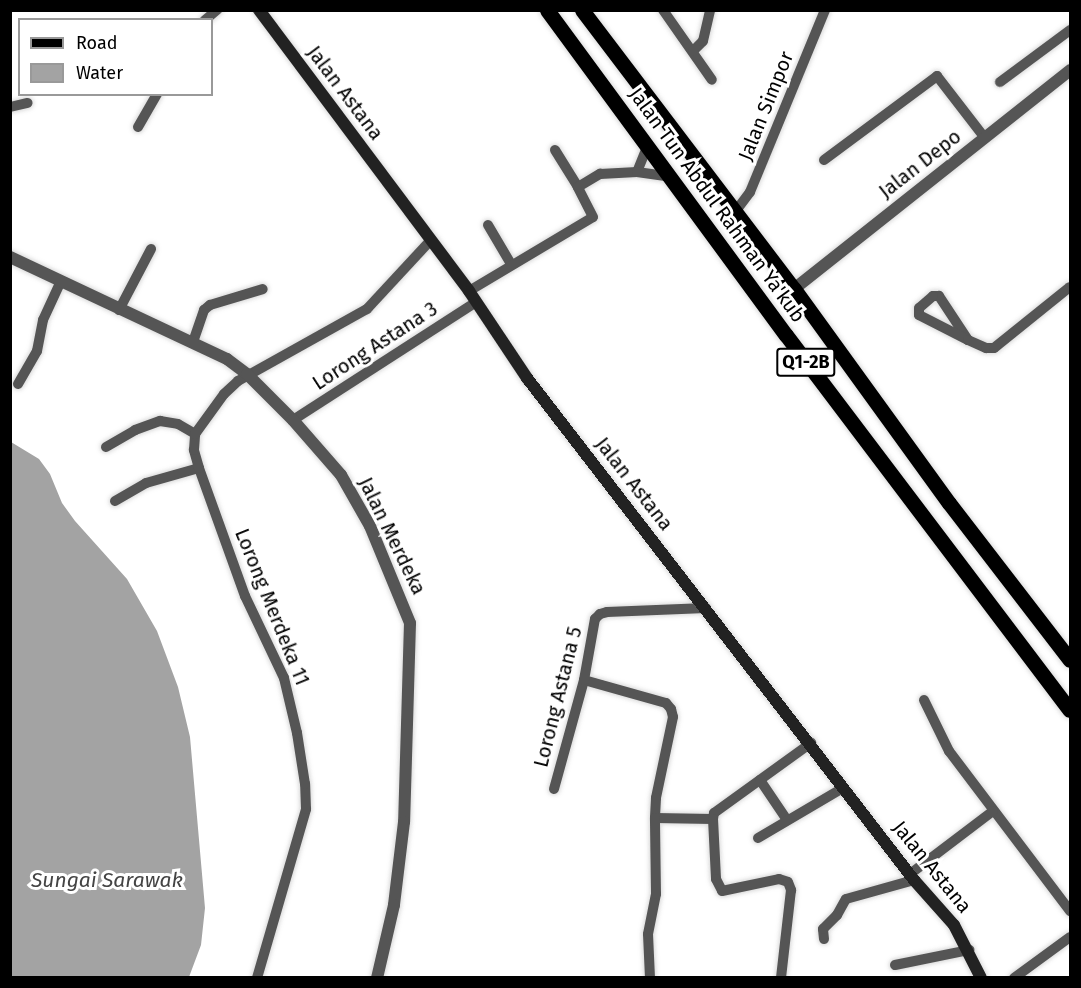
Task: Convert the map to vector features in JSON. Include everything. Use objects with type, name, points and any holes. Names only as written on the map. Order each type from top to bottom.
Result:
[{"type":"main road","name":"Jalan Astana","points":[[259,10],[472,296],[517,364],[912,877],[954,925],[969,950],[981,978]]},
{"type":"main road","name":"Jalan Tun Abdul Rahman Ya'kub","points":[[547,10],[786,335],[1071,710]]},
{"type":"main road","name":"Jalan Tun Abdul Rahman Ya'kub","points":[[582,10],[794,289],[949,503],[1071,660]]},
{"type":"street","points":[[663,10],[712,80]]},
{"type":"street","points":[[693,51],[703,41],[710,10]]},
{"type":"street","name":"Jalan Simpor","points":[[735,212],[750,192],[825,10]]},
{"type":"street","points":[[1000,82],[1071,30]]},
{"type":"street","name":"Jalan Depo","points":[[794,289],[1071,70]]},
{"type":"street","points":[[824,160],[937,76],[986,138]]},
{"type":"street","points":[[138,127],[156,96]]},
{"type":"street","points":[[10,107],[28,103]]},
{"type":"street","points":[[638,172],[648,145]]},
{"type":"street","points":[[555,150],[578,187],[600,174],[638,172],[671,177]]},
{"type":"street","name":"Lorong Astana 3","points":[[293,420],[472,296],[511,264],[592,217],[578,187]]},
{"type":"street","points":[[488,225],[511,264]]},
{"type":"street","points":[[106,447],[135,430],[160,421],[178,424],[195,434],[224,394],[248,374],[367,309],[431,240]]},
{"type":"street","points":[[119,310],[152,249]]},
{"type":"street","name":"Jalan Merdeka","points":[[10,257],[119,310],[193,342],[227,359],[248,374],[293,420],[341,475],[370,526],[410,623],[404,822],[394,905],[377,978]]},
{"type":"street","points":[[18,384],[37,351],[43,320],[61,281]]},
{"type":"street","points":[[969,340],[939,296],[933,296],[919,308],[919,315],[969,340],[986,348],[994,348],[1071,287]]},
{"type":"street","points":[[193,342],[204,310],[210,304],[263,289]]},
{"type":"street","name":"Lorong Merdeka 11","points":[[195,434],[194,450],[199,468],[245,596],[284,678],[297,733],[305,784],[306,809],[257,978]]},
{"type":"street","points":[[115,501],[146,483],[199,468]]},
{"type":"street","name":"Lorong Astana 5","points":[[554,789],[584,680],[595,619],[600,614],[706,608]]},
{"type":"street","points":[[584,680],[666,703],[673,717],[656,798],[656,894],[648,934],[650,978]]},
{"type":"street","points":[[924,700],[949,751],[1071,910]]},
{"type":"street","points":[[781,978],[791,890],[788,882],[779,879],[722,891],[716,879],[713,819],[714,813],[811,743]]},
{"type":"street","points":[[760,780],[787,820]]},
{"type":"street","points":[[758,838],[843,788]]},
{"type":"street","points":[[824,939],[823,929],[837,915],[846,899],[912,877],[993,811]]},
{"type":"street","points":[[655,818],[713,819]]},
{"type":"street","points":[[1014,978],[1071,937]]},
{"type":"street","points":[[895,965],[969,950]]},
{"type":"water","name":"Sungai Sarawak","points":[[11,442],[39,459],[50,474],[62,503],[75,521],[127,579],[157,631],[178,687],[190,737],[205,908],[201,945],[189,977],[11,977]]}]
